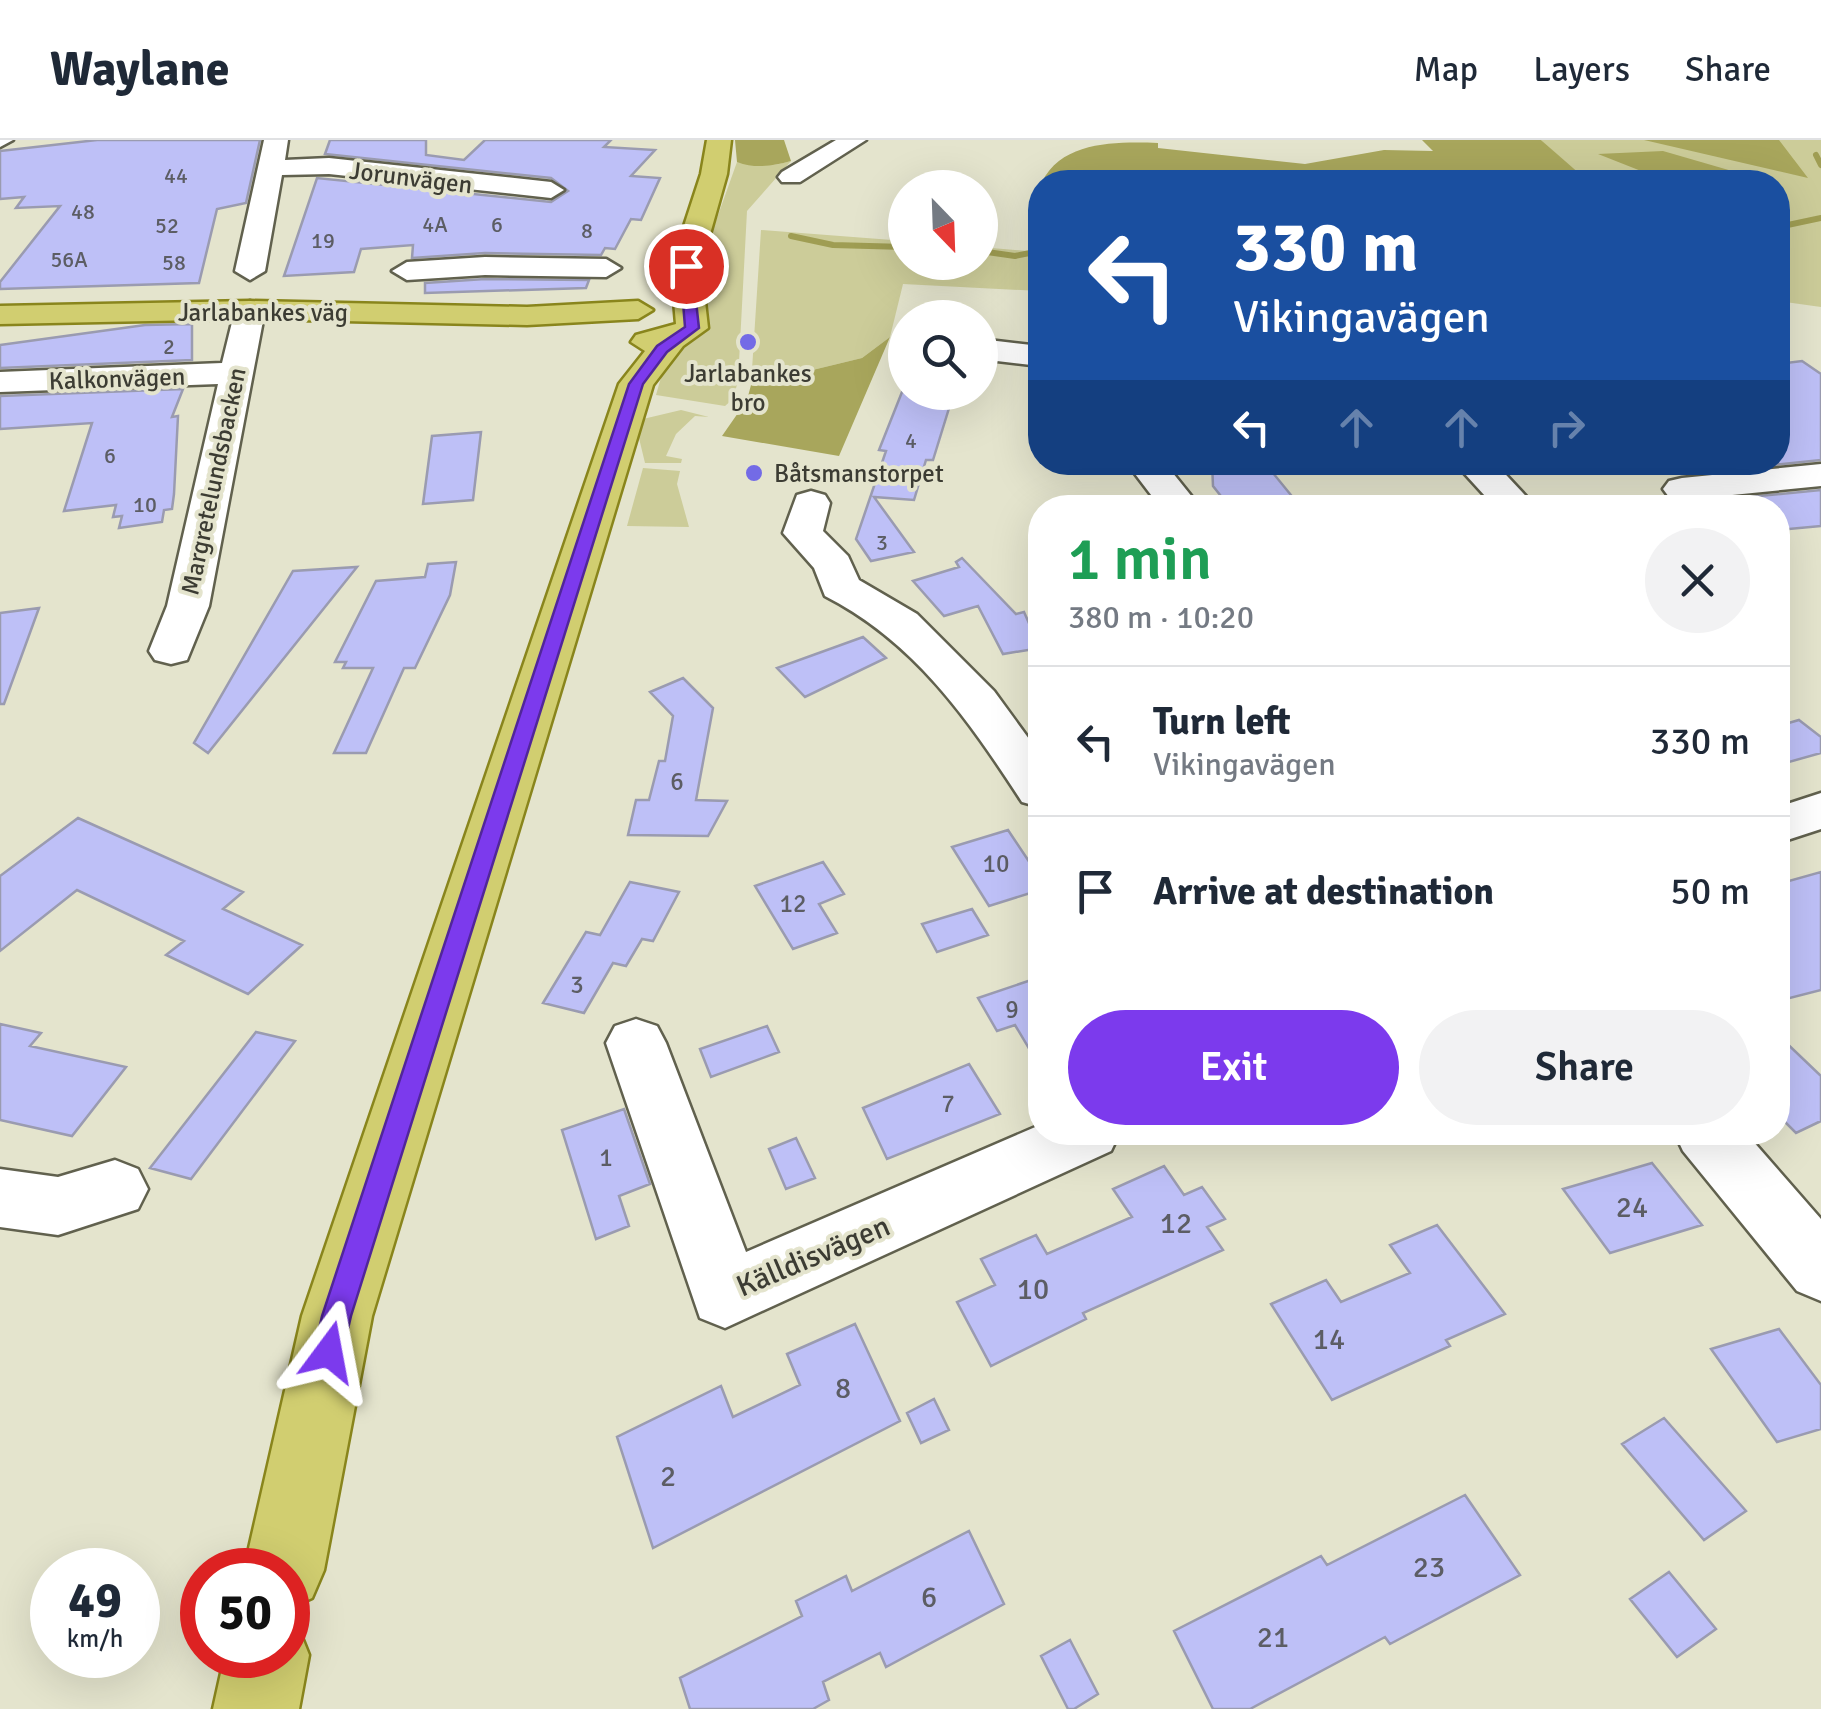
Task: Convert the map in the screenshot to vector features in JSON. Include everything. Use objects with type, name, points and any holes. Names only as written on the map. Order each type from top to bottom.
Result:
[{"type":"main road","points":[[631,334],[682,328],[686,266],[714,174],[719,140]]},
{"type":"main road","points":[[289,1548],[337,1316],[631,334],[686,266]]},
{"type":"main road","name":"Jarlabankes väg","points":[[0,315],[250,310],[526,316],[631,334],[672,308],[682,328]]},
{"type":"main road","points":[[256,1709],[262,1678]]},
{"type":"street","points":[[250,272],[276,140]]},
{"type":"street","points":[[791,176],[854,140]]},
{"type":"street","name":"Jorunvägen","points":[[270,168],[329,166],[551,190]]},
{"type":"street","points":[[407,272],[485,266],[606,268]]},
{"type":"street","name":"Margretelundsbacken","points":[[171,651],[188,606],[250,310]]},
{"type":"street","points":[[998,351],[1028,355]]},
{"type":"street","name":"Kalkonvägen","points":[[0,382],[235,373]]},
{"type":"street","points":[[1155,475],[1171,495]]},
{"type":"street","points":[[1485,475],[1505,495]]},
{"type":"street","points":[[1682,488],[1821,476]]},
{"type":"street","points":[[812,503],[803,534],[834,566],[840,587],[868,598],[967,684],[1028,773]]},
{"type":"street","points":[[1790,821],[1821,810]]},
{"type":"street","name":"Källdisvägen","points":[[636,1043],[696,1199],[724,1295],[1060,1145]]},
{"type":"street","points":[[1716,1145],[1821,1270]]},
{"type":"street","points":[[0,1198],[58,1206],[115,1189]]},
{"type":"green space","points":[[1541,140],[1821,140],[1821,307],[1790,303],[1790,170],[1574,170]]},
{"type":"green space","points":[[791,161],[747,211],[738,381],[733,399],[725,406],[656,395],[668,353],[702,289],[712,232],[737,162],[775,165]]},
{"type":"green space","points":[[761,230],[888,240],[888,280],[998,280],[998,248],[1028,251],[1028,290],[903,284],[899,300],[888,300],[888,338],[862,358],[751,385]]},
{"type":"green space","points":[[681,410],[709,417],[695,416],[676,434],[666,456],[682,459],[681,463],[645,463],[638,434],[643,419]]},
{"type":"green space","points":[[643,468],[680,471],[677,484],[689,527],[627,526]]},
{"type":"shaded area","points":[[735,140],[784,140],[791,161],[764,166],[737,162]]},
{"type":"shaded area","points":[[1422,140],[1541,140],[1575,170],[1050,170],[1077,151],[1126,143],[1158,143],[1158,148],[1305,164],[1384,150],[1433,151]]},
{"type":"shaded area","points":[[1644,140],[1779,140],[1808,178],[1790,174],[1790,170],[1773,170]]},
{"type":"shaded area","points":[[1663,151],[1729,170],[1639,170],[1598,154]]},
{"type":"shaded area","points":[[888,338],[839,456],[722,436],[747,400],[751,385],[862,358]]},
{"type":"building","points":[[97,140],[260,140],[246,203],[217,209],[199,283],[0,289],[0,282],[60,206],[16,208],[24,197],[0,199],[0,151]]},
{"type":"building","points":[[330,140],[426,140],[426,155],[464,160],[485,140],[611,140],[604,147],[655,150],[631,176],[660,178],[641,220],[631,219],[615,249],[605,248],[601,255],[485,253],[412,258],[413,245],[361,249],[354,272],[284,276],[317,178],[551,202],[568,191],[551,178],[325,154]]},
{"type":"building","points":[[589,280],[586,288],[425,293],[425,283]]},
{"type":"building","points":[[192,324],[192,360],[0,368],[0,345],[145,325]]},
{"type":"building","points":[[1802,361],[1821,374],[1821,460],[1790,463],[1790,362]]},
{"type":"building","points":[[183,389],[172,417],[178,416],[172,509],[164,510],[162,522],[119,528],[122,516],[113,517],[116,505],[64,511],[92,423],[0,429],[0,396]]},
{"type":"building","points":[[895,410],[948,410],[933,460],[926,460],[914,500],[874,497],[914,552],[871,561],[856,539],[886,451],[879,450]]},
{"type":"building","points":[[481,432],[473,500],[423,504],[432,436]]},
{"type":"building","points":[[1213,475],[1275,475],[1291,495],[1220,495],[1213,486]]},
{"type":"building","points":[[1821,490],[1821,526],[1790,529],[1790,495],[1769,495]]},
{"type":"building","points":[[962,558],[1016,614],[1024,612],[1028,621],[1028,650],[1003,654],[978,606],[944,616],[913,581],[959,567],[956,562]]},
{"type":"building","points":[[456,562],[450,595],[415,668],[404,668],[366,753],[334,753],[373,668],[343,668],[346,662],[335,662],[376,581],[425,577],[428,564]]},
{"type":"building","points":[[357,567],[208,753],[194,743],[293,571]]},
{"type":"building","points":[[39,608],[4,704],[0,704],[0,613]]},
{"type":"building","points":[[863,637],[886,658],[805,697],[777,668]]},
{"type":"building","points":[[683,678],[713,708],[696,800],[727,801],[708,836],[628,835],[636,800],[649,800],[659,761],[665,761],[673,716],[650,692]]},
{"type":"building","points":[[1799,720],[1821,737],[1821,753],[1790,762],[1790,723]]},
{"type":"building","points":[[78,818],[243,892],[223,909],[302,945],[248,994],[166,955],[184,941],[77,890],[0,951],[0,876]]},
{"type":"building","points":[[1008,830],[1028,860],[1028,894],[989,906],[952,847]]},
{"type":"building","points":[[823,862],[844,894],[819,904],[837,933],[793,949],[755,886]]},
{"type":"building","points":[[1821,872],[1821,990],[1790,998],[1790,881]]},
{"type":"building","points":[[630,882],[679,892],[653,941],[642,939],[626,966],[613,963],[584,1013],[543,1003],[586,932],[600,935]]},
{"type":"building","points":[[972,909],[988,935],[937,952],[922,924]]},
{"type":"building","points":[[1028,981],[1028,1047],[1015,1025],[997,1031],[978,998]]},
{"type":"building","points":[[0,1024],[41,1033],[30,1046],[126,1067],[72,1136],[0,1120]]},
{"type":"building","points":[[767,1026],[779,1052],[711,1077],[700,1049]]},
{"type":"building","points":[[256,1032],[295,1041],[191,1179],[150,1168]]},
{"type":"building","points":[[1790,1046],[1821,1076],[1821,1121],[1796,1133],[1790,1127]]},
{"type":"building","points":[[969,1064],[1000,1114],[887,1159],[863,1108]]},
{"type":"building","points":[[624,1109],[650,1184],[619,1196],[629,1226],[596,1239],[562,1130]]},
{"type":"building","points":[[796,1138],[815,1178],[786,1189],[769,1149]]},
{"type":"building","points":[[1652,1163],[1702,1225],[1610,1253],[1563,1189]]},
{"type":"building","points":[[1164,1166],[1184,1195],[1202,1187],[1225,1219],[1207,1227],[1223,1250],[1083,1313],[1086,1319],[991,1366],[957,1302],[995,1285],[981,1259],[1036,1235],[1047,1254],[1132,1217],[1113,1189]]},
{"type":"building","points":[[1437,1225],[1505,1314],[1446,1340],[1450,1346],[1332,1400],[1271,1304],[1326,1280],[1341,1302],[1410,1273],[1390,1245]]},
{"type":"building","points":[[855,1324],[900,1421],[653,1548],[617,1437],[721,1386],[733,1417],[800,1385],[787,1354]]},
{"type":"building","points":[[1779,1329],[1821,1385],[1821,1429],[1777,1442],[1711,1349]]},
{"type":"building","points":[[934,1399],[949,1430],[921,1443],[907,1413]]},
{"type":"building","points":[[1664,1418],[1746,1511],[1704,1540],[1622,1444]]},
{"type":"building","points":[[1465,1495],[1520,1575],[1390,1644],[1385,1637],[1250,1709],[1213,1709],[1174,1631],[1321,1556],[1327,1565]]},
{"type":"building","points":[[969,1531],[1004,1604],[886,1667],[880,1653],[823,1682],[829,1700],[813,1709],[690,1709],[680,1678],[802,1616],[796,1601],[846,1576],[852,1591]]},
{"type":"building","points":[[1669,1572],[1716,1629],[1677,1657],[1630,1599]]},
{"type":"building","points":[[1070,1640],[1098,1694],[1074,1709],[1068,1709],[1041,1656]]},
{"type":"waterway","points":[[1816,155],[1821,165]]},
{"type":"waterway","points":[[1790,224],[1821,218]]},
{"type":"waterway","points":[[791,236],[833,245],[888,247]]},
{"type":"waterway","points":[[998,254],[1028,253]]},
{"type":"place","name":"Jarlabankes bro","points":[[748,342]]},
{"type":"place","name":"Båtsmanstorpet","points":[[754,473]]},
{"type":"route","points":[[329,1352],[337,1316],[478,872],[588,544],[636,384],[662,349],[692,328],[694,322],[686,266]]}]
